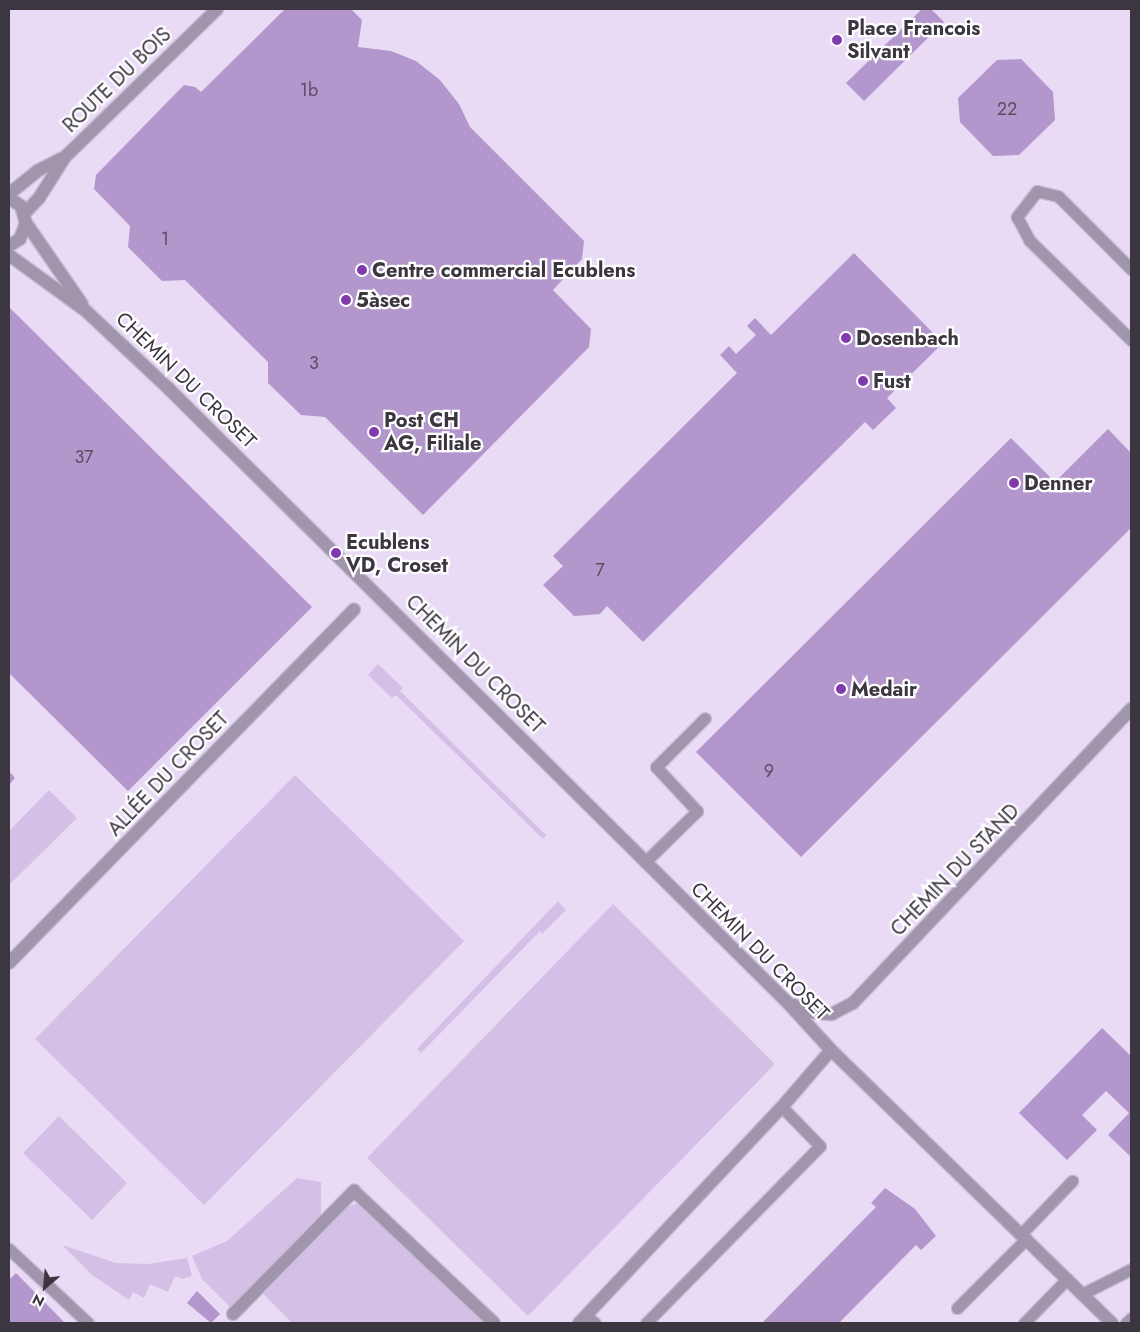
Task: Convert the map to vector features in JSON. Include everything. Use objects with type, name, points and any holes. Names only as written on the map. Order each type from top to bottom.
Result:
[{"type":"street","name":"ROUTE DU BOIS","points":[[9,246],[20,239],[25,218],[65,157],[217,9]]},
{"type":"street","name":"ROUTE DU BOIS","points":[[9,194],[37,171],[65,157]]},
{"type":"street","name":"CHEMIN DU CROSET","points":[[9,198],[21,206],[25,218],[86,311]]},
{"type":"street","name":"CHEMIN DU CROSET","points":[[9,255],[86,311],[263,481],[787,1002],[831,1050],[1110,1322]]},
{"type":"street","name":"ALLÉE DU CROSET","points":[[9,963],[354,610]]},
{"type":"street","name":"CHEMIN DU STAND","points":[[787,1002],[807,1012],[821,1014],[832,1014],[853,1003],[1131,709]]},
{"type":"street","name":"CHEMIN DU CROSET","points":[[586,1321],[782,1107],[831,1050]]},
{"type":"street","points":[[233,1314],[354,1190],[494,1323]]},
{"type":"lane","points":[[1131,268],[1058,196],[1037,191],[1017,217],[1029,240],[1131,340]]},
{"type":"lane","points":[[645,862],[697,811],[656,767],[705,718]]},
{"type":"lane","points":[[646,1323],[820,1146],[782,1107]]},
{"type":"lane","points":[[958,1308],[1072,1181]]},
{"type":"lane","points":[[9,1249],[88,1323]]},
{"type":"lane","points":[[1082,1294],[1131,1269]]},
{"type":"lane","points":[[1024,1323],[1067,1279]]},
{"type":"lane","points":[[1126,1323],[1131,1318]]},
{"type":"shaded area","points":[[378,664],[403,688],[400,691],[546,835],[543,839],[396,695],[392,698],[368,675]]},
{"type":"shaded area","points":[[295,775],[464,941],[204,1205],[35,1039]]},
{"type":"shaded area","points":[[49,790],[77,818],[9,885],[9,831]]},
{"type":"shaded area","points":[[558,901],[566,910],[542,934],[540,931],[421,1053],[417,1049]]},
{"type":"shaded area","points":[[613,904],[775,1064],[528,1316],[367,1158]]},
{"type":"shaded area","points":[[59,1116],[127,1183],[92,1220],[23,1153]]},
{"type":"shaded area","points":[[297,1178],[321,1182],[321,1217],[231,1308],[202,1279],[192,1256],[227,1241]]},
{"type":"shaded area","points":[[359,1203],[484,1323],[292,1323],[263,1294],[349,1206]]},
{"type":"shaded area","points":[[62,1245],[116,1263],[148,1264],[187,1258],[192,1276],[182,1279],[175,1276],[168,1292],[150,1284],[144,1298],[133,1292],[129,1300],[92,1275]]},
{"type":"building","name":"Centre commercial Ecublens","points":[[285,9],[351,9],[362,20],[358,47],[391,51],[416,61],[440,80],[459,104],[470,127],[584,241],[582,259],[553,290],[591,329],[589,347],[423,515],[325,417],[301,415],[268,383],[268,362],[185,280],[162,281],[128,247],[130,226],[94,189],[96,175],[184,85],[195,87],[201,92]]},
{"type":"building","points":[[922,9],[931,9],[944,22],[864,101],[846,83]]},
{"type":"building","points":[[1021,59],[1053,92],[1055,120],[1019,155],[993,156],[960,122],[958,98],[997,60]]},
{"type":"building","points":[[854,253],[943,343],[887,398],[896,408],[873,430],[865,422],[643,642],[607,606],[600,614],[574,616],[543,585],[563,566],[553,556],[737,373],[720,355],[729,346],[736,354],[756,335],[747,326],[755,318],[771,335]]},
{"type":"building","points":[[9,307],[312,607],[128,791],[9,673]]},
{"type":"building","points":[[1108,429],[1131,453],[1131,528],[801,857],[696,752],[1011,438],[1055,482]]},
{"type":"building","points":[[9,771],[15,778],[9,785]]},
{"type":"building","points":[[1102,1028],[1131,1056],[1131,1157],[1108,1135],[1129,1113],[1106,1091],[1082,1115],[1097,1130],[1067,1160],[1019,1113]]},
{"type":"building","points":[[885,1188],[915,1209],[936,1236],[921,1250],[916,1245],[839,1323],[762,1323],[876,1207],[871,1203]]},
{"type":"building","points":[[16,1273],[65,1323],[9,1323],[9,1280]]},
{"type":"building","points":[[197,1291],[220,1314],[211,1323],[187,1303]]},
{"type":"place","name":"Place Francois Silvant","points":[[837,40]]},
{"type":"place","name":"Centre commercial Ecublens","points":[[362,270]]},
{"type":"place","name":"5àsec","points":[[346,300]]},
{"type":"place","name":"Dosenbach","points":[[846,338]]},
{"type":"place","name":"Fust","points":[[863,381]]},
{"type":"place","name":"Post CH AG, Filiale","points":[[374,432]]},
{"type":"place","name":"Denner","points":[[1014,483]]},
{"type":"place","name":"Ecublens VD, Croset","points":[[336,553]]},
{"type":"place","name":"Medair","points":[[841,689]]}]
